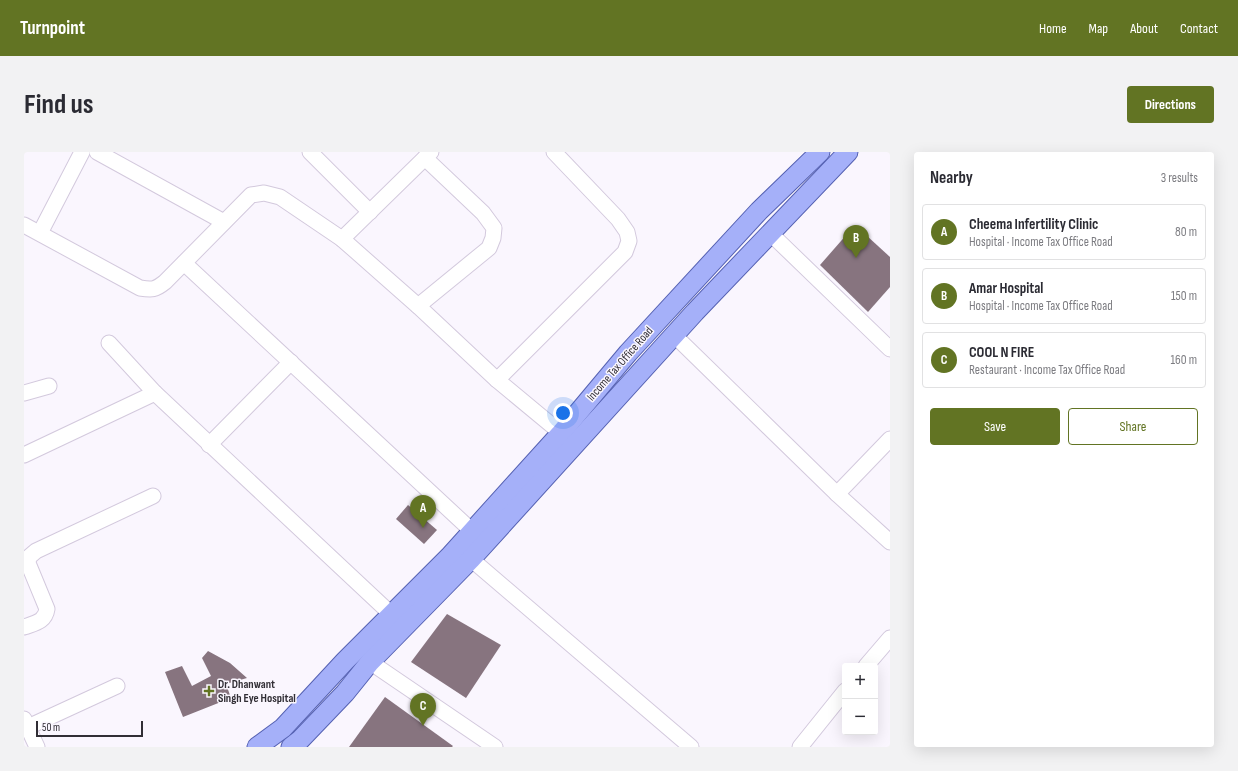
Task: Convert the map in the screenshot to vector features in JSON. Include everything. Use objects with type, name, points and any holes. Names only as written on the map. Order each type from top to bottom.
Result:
[{"type":"main road","name":"Income Tax Office Road","points":[[256,747],[284,728],[345,661],[449,557],[472,531],[510,503],[561,433],[628,353],[759,211],[820,152]]},
{"type":"main road","points":[[300,745],[370,662],[471,559],[510,503],[675,336],[695,312],[848,152]]},
{"type":"street","points":[[40,233],[82,152]]},
{"type":"street","points":[[97,152],[224,222]]},
{"type":"street","points":[[310,152],[370,212]]},
{"type":"street","points":[[497,380],[624,252],[629,241],[627,232],[618,219],[554,152]]},
{"type":"street","points":[[342,239],[428,155],[483,213],[494,228],[493,238],[488,248],[418,306]]},
{"type":"street","points":[[24,225],[140,288],[150,290],[158,288],[251,195],[264,193],[280,197],[342,239],[418,306],[497,380],[561,433]]},
{"type":"street","points":[[771,234],[890,349]]},
{"type":"street","points":[[184,263],[472,531]]},
{"type":"street","points":[[675,336],[837,494],[890,542]]},
{"type":"street","points":[[110,344],[155,393],[209,445],[391,614]]},
{"type":"street","points":[[209,445],[291,362]]},
{"type":"street","points":[[24,393],[49,386]]},
{"type":"street","points":[[24,455],[155,393]]},
{"type":"street","points":[[837,494],[890,439]]},
{"type":"street","points":[[24,627],[41,620],[46,616],[47,609],[28,563],[29,557],[36,551],[152,496]]},
{"type":"street","points":[[471,559],[691,747]]},
{"type":"street","points":[[869,663],[890,638]]},
{"type":"street","points":[[370,662],[495,747]]},
{"type":"street","points":[[37,747],[26,722],[117,686]]},
{"type":"street","points":[[800,747],[842,695]]},
{"type":"street","points":[[284,728],[300,745]]},
{"type":"building","points":[[855,225],[890,257],[890,287],[868,312],[820,265]]},
{"type":"building","points":[[408,505],[437,530],[424,544],[396,519]]},
{"type":"building","points":[[447,614],[501,645],[466,698],[411,662]]},
{"type":"building","points":[[208,651],[230,663],[247,678],[226,684],[231,698],[183,717],[165,672],[182,666],[192,686],[211,676],[202,658]]},
{"type":"building","points":[[385,697],[453,746],[349,747]]},
{"type":"place","name":"Amar Hospital","points":[[856,258]]},
{"type":"place","name":"Cheema Infertility Clinic","points":[[423,528]]},
{"type":"place","name":"Dr. Dhanwant Singh Eye Hospital","points":[[209,691]]},
{"type":"place","name":"COOL N FIRE","points":[[423,726]]}]
